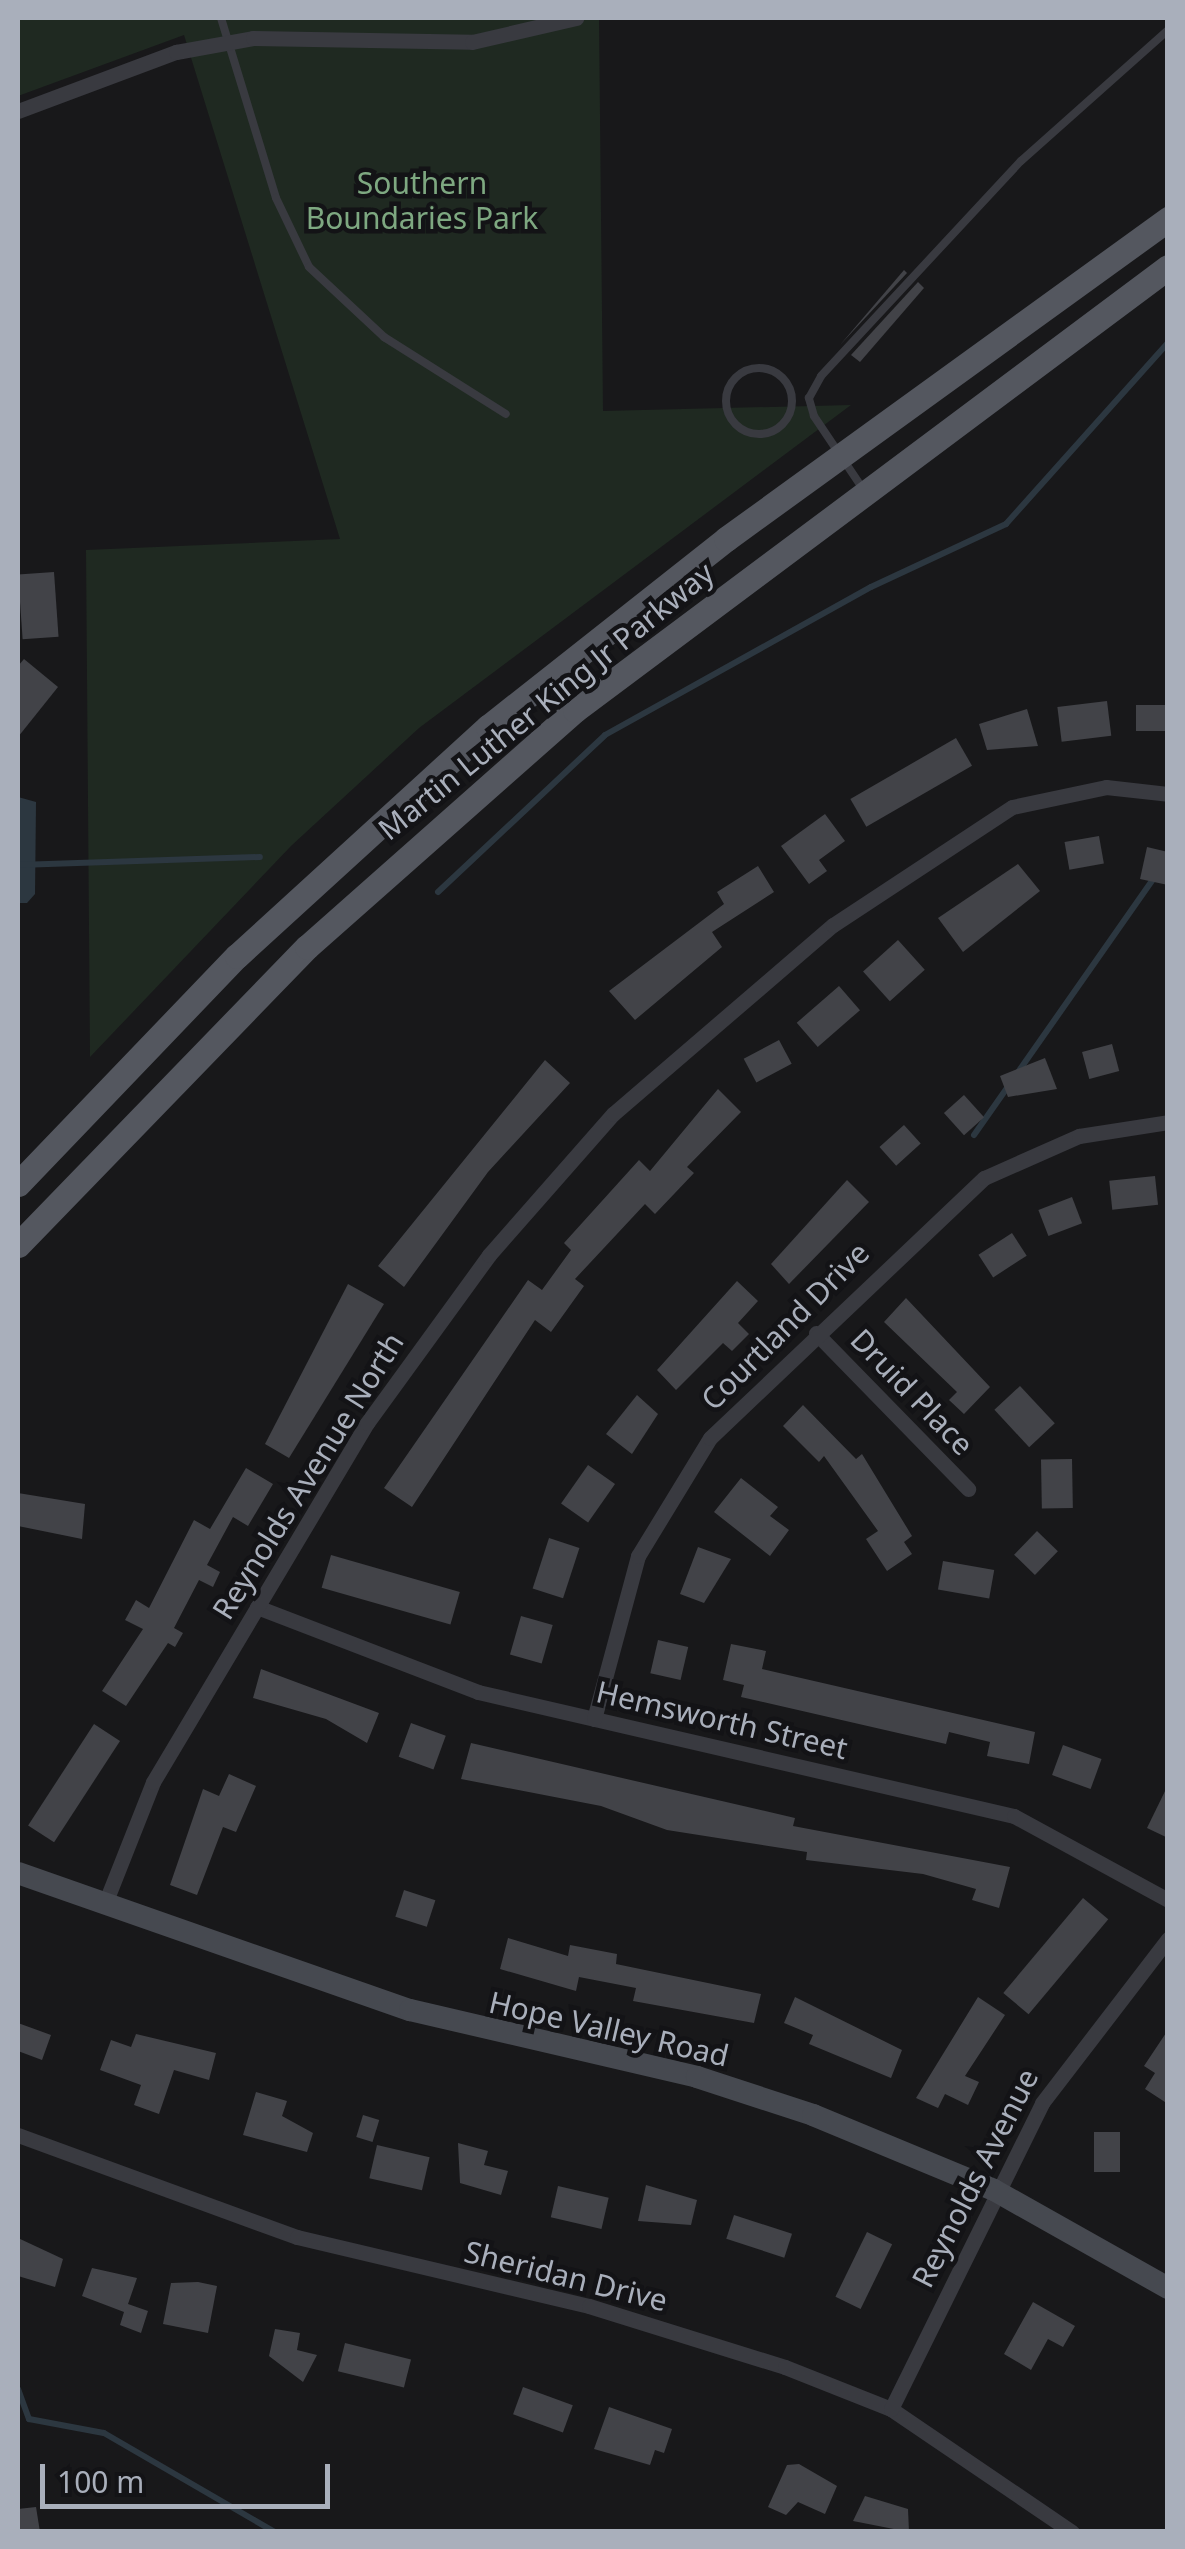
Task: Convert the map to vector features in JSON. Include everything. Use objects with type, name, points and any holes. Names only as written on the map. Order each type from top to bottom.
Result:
[{"type":"main road","name":"Martin Luther King Jr Parkway","points":[[18,1184],[237,956],[488,727],[840,456],[1168,220]]},
{"type":"main road","name":"Martin Luther King Jr Parkway","points":[[18,1245],[205,1046],[429,835],[639,659],[1168,266]]},
{"type":"main road","name":"Hope Valley Road","points":[[18,1873],[410,2010],[714,2082],[994,2190],[1168,2288]]},
{"type":"street","points":[[18,111],[138,64],[229,42],[296,34],[472,42],[576,18]]},
{"type":"street","name":"Reynolds Avenue North","points":[[104,1906],[152,1782],[367,1423],[480,1267],[686,1044],[833,925],[1012,807],[1106,787],[1168,794]]},
{"type":"street","name":"Courtland Drive","points":[[594,1719],[621,1602],[656,1520],[710,1438],[816,1333],[984,1178],[1079,1136],[1168,1122]]},
{"type":"street","name":"Druid Place","points":[[816,1333],[968,1490]]},
{"type":"street","name":"Hemsworth Street","points":[[257,1607],[432,1678],[1014,1816],[1168,1900]]},
{"type":"street","name":"Reynolds Avenue","points":[[891,2409],[994,2190],[1068,2062],[1168,1939]]},
{"type":"street","name":"Sheridan Drive","points":[[18,2135],[296,2237],[651,2323],[891,2409],[1072,2532]]},
{"type":"lane","points":[[221,18],[276,198],[309,267],[384,337],[506,414]]},
{"type":"lane","points":[[792,398],[809,398],[1021,161],[1168,30]]},
{"type":"lane","points":[[753,368],[774,371],[792,398],[788,419],[760,434],[740,428],[726,400],[734,379],[753,368]]},
{"type":"lane","points":[[809,398],[863,489]]},
{"type":"green space","name":"Southern Boundaries Park","points":[[18,18],[599,18],[603,411],[851,405],[419,728],[291,846],[90,1057],[86,550],[340,539],[184,35],[18,96]]},
{"type":"shaded area","points":[[18,797],[36,802],[35,894],[27,903],[18,903]]},
{"type":"building","points":[[904,270],[907,273],[840,345]]},
{"type":"building","points":[[918,282],[924,288],[860,362],[851,355]]},
{"type":"building","points":[[54,572],[59,637],[23,639],[18,575]]},
{"type":"building","points":[[24,659],[58,687],[18,737],[18,666]]},
{"type":"building","points":[[1107,701],[1111,736],[1062,742],[1057,707]]},
{"type":"building","points":[[1136,705],[1168,705],[1168,731],[1136,731]]},
{"type":"building","points":[[1027,709],[1038,746],[987,750],[979,724]]},
{"type":"building","points":[[956,738],[972,766],[866,827],[850,799]]},
{"type":"building","points":[[825,814],[845,841],[819,860],[827,871],[809,884],[781,846]]},
{"type":"building","points":[[1099,836],[1104,864],[1069,870],[1065,842]]},
{"type":"building","points":[[1147,847],[1168,852],[1168,885],[1140,879]]},
{"type":"building","points":[[1018,864],[1040,891],[963,952],[938,918]]},
{"type":"building","points":[[758,866],[774,892],[712,932],[722,947],[635,1020],[609,991],[724,904],[717,892]]},
{"type":"building","points":[[898,940],[925,970],[890,1001],[863,971]]},
{"type":"building","points":[[839,986],[860,1010],[818,1047],[797,1023]]},
{"type":"building","points":[[779,1040],[792,1064],[756,1083],[744,1059]]},
{"type":"building","points":[[1112,1044],[1119,1071],[1089,1079],[1082,1052]]},
{"type":"building","points":[[1045,1058],[1057,1089],[1008,1097],[1000,1076]]},
{"type":"building","points":[[545,1060],[570,1083],[488,1172],[404,1287],[378,1266]]},
{"type":"building","points":[[718,1089],[741,1112],[687,1167],[694,1173],[655,1214],[645,1204],[575,1279],[584,1286],[551,1332],[535,1320],[412,1507],[384,1488],[528,1280],[542,1290],[571,1250],[564,1243],[639,1160],[650,1171]]},
{"type":"building","points":[[964,1095],[984,1117],[964,1135],[944,1113]]},
{"type":"building","points":[[904,1125],[921,1144],[896,1166],[879,1147]]},
{"type":"building","points":[[1155,1176],[1158,1205],[1112,1210],[1109,1181]]},
{"type":"building","points":[[847,1180],[869,1202],[789,1284],[771,1264]]},
{"type":"building","points":[[1072,1197],[1082,1223],[1048,1236],[1038,1210]]},
{"type":"building","points":[[1012,1233],[1027,1256],[993,1277],[978,1255]]},
{"type":"building","points":[[737,1281],[758,1301],[738,1323],[749,1334],[732,1351],[723,1343],[676,1390],[657,1370]]},
{"type":"building","points":[[348,1284],[384,1304],[289,1458],[265,1444]]},
{"type":"building","points":[[906,1298],[990,1387],[964,1414],[949,1400],[957,1392],[884,1322]]},
{"type":"building","points":[[1020,1386],[1055,1423],[1029,1447],[994,1410]]},
{"type":"building","points":[[637,1395],[658,1414],[632,1454],[606,1434]]},
{"type":"building","points":[[803,1405],[856,1459],[862,1454],[912,1536],[904,1542],[912,1554],[887,1571],[866,1539],[878,1531],[824,1456],[819,1462],[783,1426]]},
{"type":"building","points":[[1072,1459],[1073,1508],[1042,1509],[1041,1460]]},
{"type":"building","points":[[588,1465],[615,1484],[588,1522],[561,1504]]},
{"type":"building","points":[[246,1468],[273,1484],[248,1526],[233,1517],[207,1565],[220,1572],[213,1587],[199,1580],[174,1628],[183,1633],[175,1647],[168,1643],[126,1706],[102,1691],[143,1629],[125,1620],[136,1600],[149,1608],[194,1520],[210,1529]]},
{"type":"building","points":[[741,1478],[778,1507],[770,1516],[789,1530],[770,1556],[714,1512]]},
{"type":"building","points":[[18,1493],[85,1504],[82,1539],[18,1526]]},
{"type":"building","points":[[1037,1531],[1058,1551],[1035,1575],[1014,1555]]},
{"type":"building","points":[[549,1538],[579,1548],[563,1598],[533,1588]]},
{"type":"building","points":[[698,1547],[731,1559],[704,1603],[680,1594]]},
{"type":"building","points":[[331,1555],[460,1592],[450,1625],[322,1588]]},
{"type":"building","points":[[943,1561],[994,1570],[989,1599],[938,1590]]},
{"type":"building","points":[[521,1616],[553,1625],[542,1664],[510,1654]]},
{"type":"building","points":[[658,1640],[688,1647],[681,1680],[650,1673]]},
{"type":"building","points":[[731,1644],[766,1651],[762,1669],[1035,1732],[1029,1764],[987,1756],[990,1742],[949,1732],[946,1744],[741,1697],[744,1685],[723,1680]]},
{"type":"building","points":[[261,1669],[379,1713],[367,1743],[326,1719],[253,1698]]},
{"type":"building","points":[[411,1723],[446,1736],[433,1769],[399,1757]]},
{"type":"building","points":[[94,1724],[120,1741],[54,1842],[28,1825]]},
{"type":"building","points":[[471,1743],[795,1818],[793,1826],[1010,1867],[999,1908],[972,1900],[976,1889],[923,1874],[806,1860],[807,1852],[667,1830],[601,1806],[461,1779]]},
{"type":"building","points":[[1063,1745],[1102,1759],[1091,1789],[1052,1775]]},
{"type":"building","points":[[229,1774],[256,1786],[236,1832],[223,1827],[197,1895],[170,1885],[203,1789],[219,1796]]},
{"type":"building","points":[[1168,1785],[1168,1838],[1147,1828]]},
{"type":"building","points":[[404,1890],[435,1900],[427,1927],[395,1917]]},
{"type":"building","points":[[1083,1898],[1108,1919],[1029,2014],[1003,1993]]},
{"type":"building","points":[[508,1938],[568,1956],[570,1945],[617,1954],[616,1964],[761,1994],[754,2023],[633,2001],[636,1988],[579,1977],[576,1991],[500,1969]]},
{"type":"building","points":[[795,1997],[902,2050],[891,2078],[809,2044],[813,2035],[784,2023]]},
{"type":"building","points":[[978,1997],[1005,2015],[965,2076],[979,2082],[968,2105],[945,2094],[938,2108],[916,2098]]},
{"type":"building","points":[[18,2023],[51,2035],[42,2060],[18,2051]]},
{"type":"building","points":[[1168,2030],[1168,2104],[1145,2089],[1155,2073],[1144,2066]]},
{"type":"building","points":[[136,2034],[216,2053],[209,2080],[174,2070],[159,2114],[134,2105],[141,2085],[100,2070],[111,2040],[131,2047]]},
{"type":"building","points":[[256,2092],[287,2101],[282,2116],[313,2133],[307,2152],[243,2135]]},
{"type":"building","points":[[363,2115],[379,2120],[373,2142],[356,2137]]},
{"type":"building","points":[[1094,2132],[1120,2132],[1120,2172],[1094,2172]]},
{"type":"building","points":[[458,2143],[488,2151],[484,2165],[508,2171],[501,2195],[460,2183]]},
{"type":"building","points":[[377,2145],[430,2157],[422,2190],[369,2178]]},
{"type":"building","points":[[646,2185],[697,2200],[691,2225],[638,2221]]},
{"type":"building","points":[[558,2186],[609,2198],[601,2229],[551,2217]]},
{"type":"building","points":[[734,2215],[792,2234],[784,2258],[726,2239]]},
{"type":"building","points":[[867,2232],[892,2244],[861,2309],[835,2297]]},
{"type":"building","points":[[18,2238],[63,2259],[55,2287],[18,2276]]},
{"type":"building","points":[[92,2268],[137,2278],[128,2304],[148,2311],[141,2333],[120,2325],[124,2312],[82,2296]]},
{"type":"building","points":[[171,2283],[217,2286],[208,2333],[163,2324]]},
{"type":"building","points":[[1033,2302],[1075,2326],[1063,2347],[1048,2339],[1031,2370],[1004,2354]]},
{"type":"building","points":[[275,2329],[300,2333],[297,2350],[317,2355],[303,2382],[269,2356]]},
{"type":"building","points":[[345,2343],[411,2359],[404,2388],[338,2371]]},
{"type":"building","points":[[523,2387],[573,2405],[563,2432],[513,2414]]},
{"type":"building","points":[[609,2407],[672,2429],[664,2453],[655,2450],[650,2465],[594,2449]]},
{"type":"building","points":[[799,2464],[837,2486],[825,2514],[798,2502],[786,2515],[768,2507],[787,2465]]},
{"type":"building","points":[[865,2496],[908,2509],[909,2532],[853,2521]]},
{"type":"building","points":[[36,2507],[40,2532],[18,2532],[18,2509]]},
{"type":"waterway","points":[[438,892],[605,735],[871,587],[1006,524],[1168,343]]},
{"type":"waterway","points":[[18,865],[260,857]]},
{"type":"waterway","points":[[974,1135],[1154,878]]},
{"type":"waterway","points":[[18,2389],[29,2419],[104,2433],[275,2532]]}]
